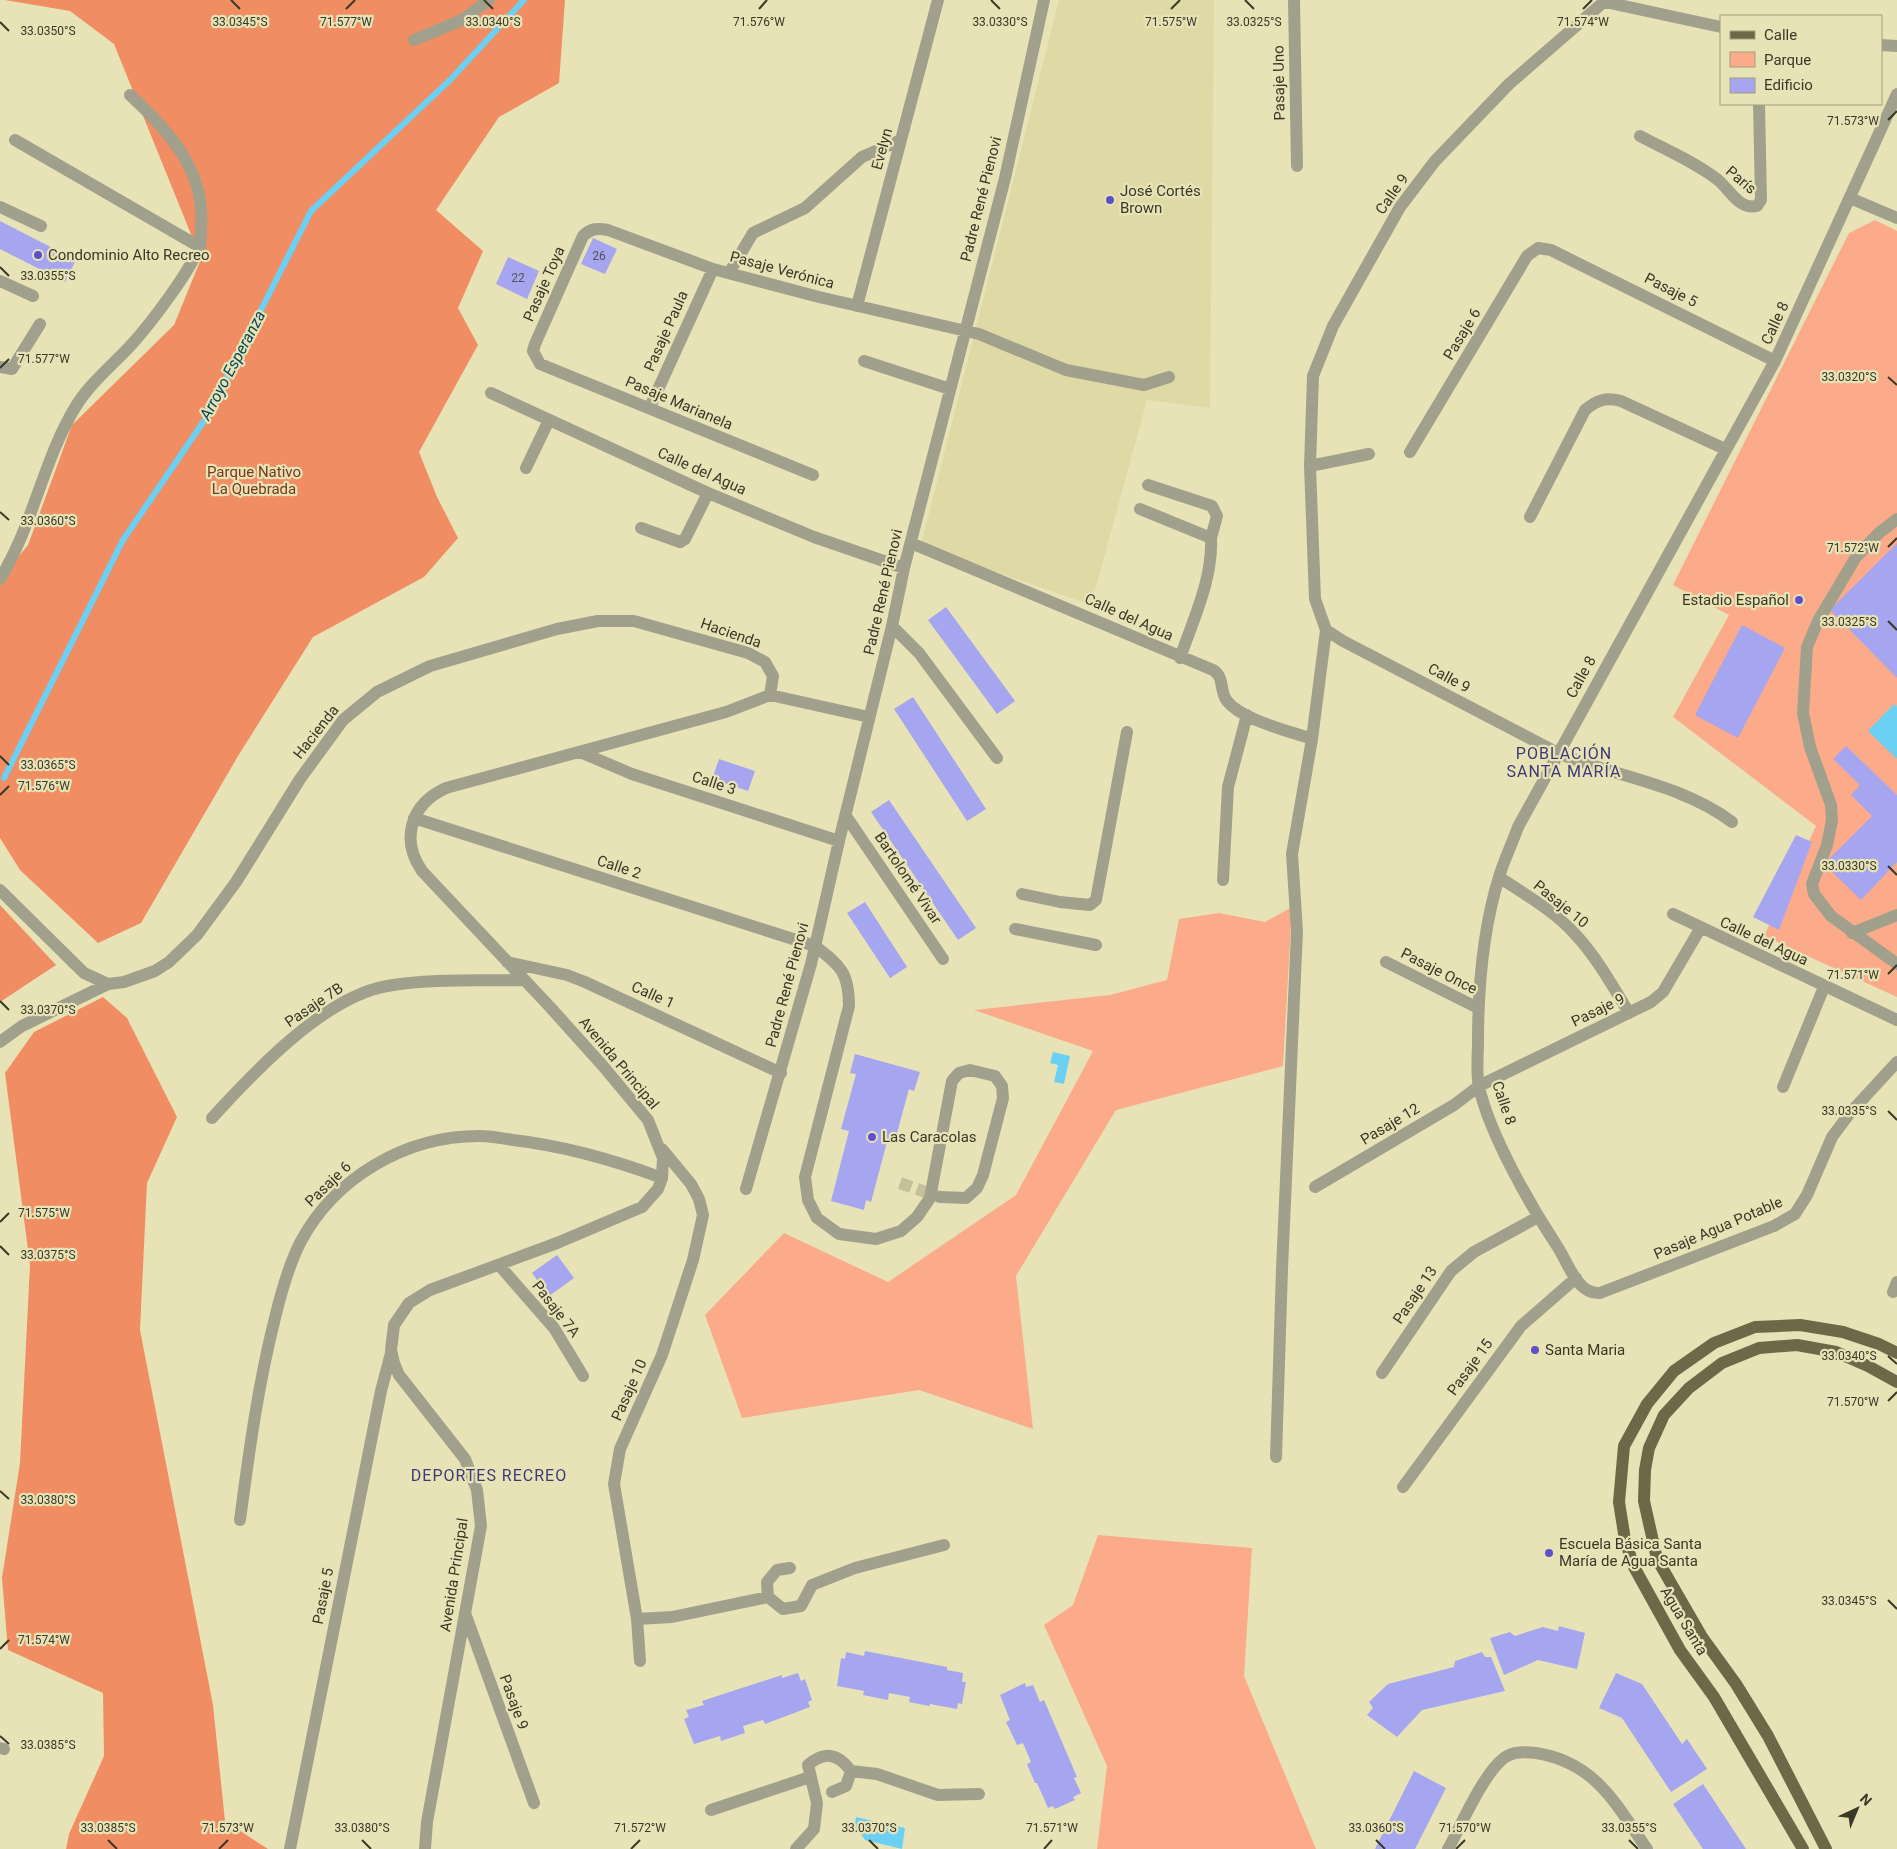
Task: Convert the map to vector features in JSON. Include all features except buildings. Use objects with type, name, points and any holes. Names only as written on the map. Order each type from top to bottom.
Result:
[{"type":"main road","name":"Agua Santa","points":[[1803,1849],[1714,1697],[1680,1650],[1634,1567],[1624,1540],[1619,1502],[1624,1446],[1647,1404],[1674,1371],[1714,1343],[1755,1327],[1800,1325],[1843,1332],[1879,1344],[1897,1353]]},
{"type":"main road","name":"Agua Santa","points":[[1826,1849],[1768,1736],[1736,1684],[1702,1637],[1657,1559],[1644,1502],[1649,1448],[1664,1415],[1689,1388],[1722,1363],[1759,1348],[1797,1345],[1836,1352],[1868,1366],[1897,1382]]},
{"type":"street","points":[[414,40],[462,20],[489,0]]},
{"type":"street","name":"Evelyn","points":[[857,306],[938,0]]},
{"type":"street","name":"Padre René Pienovi","points":[[746,1189],[781,1073],[815,946],[892,626],[904,568],[1004,178],[1044,0]]},
{"type":"street","name":"Pasaje Uno","points":[[1294,0],[1297,166]]},
{"type":"street","points":[[1605,1],[1720,28]]},
{"type":"street","name":"Calle 9","points":[[1276,1457],[1282,1269],[1297,931],[1292,854],[1312,740],[1326,630],[1315,599],[1310,466],[1313,376],[1333,326],[1400,207],[1436,161],[1509,84],[1605,1]]},
{"type":"street","points":[[1882,45],[1897,46]]},
{"type":"street","name":"Calle 8","points":[[1592,1294],[1583,1289],[1538,1217],[1491,1122],[1478,1086],[1478,1008],[1486,935],[1499,877],[1518,827],[1775,361],[1897,94]]},
{"type":"street","points":[[0,579],[27,526],[56,444],[80,398],[134,342],[178,282],[200,247],[202,214],[196,182],[180,150],[160,122],[130,95]]},
{"type":"street","name":"París","points":[[1640,136],[1718,180],[1741,204],[1749,208],[1757,206],[1761,200],[1759,105]]},
{"type":"street","points":[[15,140],[200,247]]},
{"type":"street","points":[[729,273],[753,233],[805,208],[862,157],[901,140]]},
{"type":"street","points":[[1850,198],[1897,218]]},
{"type":"street","points":[[0,207],[41,226]]},
{"type":"street","name":"Pasaje Verónica","points":[[594,229],[608,230],[729,273],[857,306],[965,330],[1066,370],[1144,384],[1169,376]]},
{"type":"street","name":"Pasaje Toya","points":[[535,358],[533,351],[535,344],[583,236],[594,229]]},
{"type":"street","name":"Pasaje 6","points":[[1410,452],[1527,256],[1538,248],[1551,250]]},
{"type":"street","name":"Pasaje 5","points":[[1551,250],[1775,361]]},
{"type":"street","name":"Pasaje Paula","points":[[650,408],[712,268]]},
{"type":"street","points":[[0,281],[32,296]]},
{"type":"street","points":[[6,368],[40,324]]},
{"type":"street","name":"Pasaje Marianela","points":[[535,358],[546,367],[813,475]]},
{"type":"street","points":[[864,361],[950,389]]},
{"type":"street","name":"Calle del Agua","points":[[491,393],[708,493],[814,537],[904,568]]},
{"type":"street","points":[[1530,517],[1585,410],[1602,400],[1611,398],[1725,449]]},
{"type":"street","points":[[526,468],[549,420]]},
{"type":"street","points":[[1310,466],[1369,454]]},
{"type":"street","points":[[1148,484],[1212,506],[1217,516],[1211,538],[1212,557],[1196,614],[1180,658]]},
{"type":"street","points":[[641,528],[680,542],[685,539],[708,493]]},
{"type":"street","points":[[1140,509],[1211,538]]},
{"type":"street","points":[[1897,519],[1879,533],[1856,557],[1818,621],[1807,647],[1803,713],[1810,747],[1831,805],[1832,820],[1827,845],[1812,884],[1814,894],[1831,916],[1897,964]]},
{"type":"street","name":"Calle del Agua","points":[[911,543],[1083,614],[1218,673],[1226,701],[1247,715],[1312,740]]},
{"type":"street","name":"Hacienda","points":[[0,1042],[22,1026],[108,984],[124,982],[155,971],[184,950],[236,882],[300,779],[343,720],[377,692],[430,666],[557,629],[598,621],[634,622],[739,651],[765,662],[774,676],[770,695]]},
{"type":"street","points":[[892,626],[919,653],[997,758]]},
{"type":"street","name":"Calle 9","points":[[1326,630],[1558,753]]},
{"type":"street","points":[[770,695],[869,717]]},
{"type":"street","name":"Avenida Principal","points":[[425,1849],[427,1822],[481,1526],[477,1490],[472,1472],[457,1447],[399,1375],[391,1350],[394,1325],[400,1313],[414,1299],[430,1290],[499,1265],[632,1212],[651,1199],[662,1178],[663,1158],[661,1148],[648,1120],[603,1066],[416,863],[410,845],[414,818],[426,800],[446,788],[726,712],[770,695]]},
{"type":"street","points":[[1223,880],[1228,787],[1247,715]]},
{"type":"street","points":[[1022,894],[1060,902],[1090,905],[1096,900],[1127,732]]},
{"type":"street","name":"Calle 3","points":[[580,752],[632,774],[839,841]]},
{"type":"street","points":[[1558,753],[1582,764],[1690,797],[1712,807],[1732,822]]},
{"type":"street","name":"Bartolomé Vivar","points":[[846,816],[943,959]]},
{"type":"street","name":"Calle 2","points":[[414,818],[815,946],[834,960],[843,972],[849,986],[849,1006],[805,1177],[808,1200],[817,1218],[839,1234],[876,1239],[901,1231],[917,1218],[930,1198],[952,1081],[959,1073],[970,1070],[995,1076],[1002,1086],[1003,1098],[983,1175],[977,1188],[966,1198],[940,1197]]},
{"type":"street","name":"Pasaje 10","points":[[1499,877],[1544,907],[1572,931],[1592,954],[1629,1013]]},
{"type":"street","points":[[0,890],[84,973],[108,984]]},
{"type":"street","name":"Calle del Agua","points":[[1673,914],[1700,929],[1897,1020]]},
{"type":"street","points":[[1852,932],[1897,915]]},
{"type":"street","points":[[1015,929],[1096,945]]},
{"type":"street","name":"Pasaje 9","points":[[1478,1086],[1651,1002],[1663,992],[1700,929]]},
{"type":"street","name":"Calle 1","points":[[507,962],[567,975],[585,982],[781,1073]]},
{"type":"street","name":"Pasaje Once","points":[[1386,962],[1478,1008]]},
{"type":"street","name":"Pasaje 7B","points":[[212,1118],[269,1059],[307,1027],[346,1000],[385,986],[426,982],[524,980]]},
{"type":"street","points":[[1782,1087],[1824,987]]},
{"type":"street","name":"Pasaje Agua Potable","points":[[1592,1294],[1600,1293],[1764,1229],[1795,1214],[1808,1195],[1832,1137],[1850,1113],[1897,1062]]},
{"type":"street","name":"Pasaje 12","points":[[1315,1187],[1454,1105],[1478,1086]]},
{"type":"street","name":"Pasaje 6","points":[[240,1520],[265,1358],[282,1289],[300,1243],[313,1222],[345,1186],[365,1171],[408,1148],[432,1141],[480,1136],[538,1143],[611,1159],[662,1178]]},
{"type":"street","name":"Pasaje 10","points":[[640,1661],[638,1619],[614,1484],[620,1450],[662,1355],[693,1260],[703,1215],[699,1199],[691,1184],[661,1148]]},
{"type":"street","name":"Pasaje 13","points":[[1382,1373],[1451,1271],[1474,1252],[1538,1217]]},
{"type":"street","name":"Pasaje 7A","points":[[499,1265],[554,1328],[583,1376]]},
{"type":"street","name":"Pasaje 15","points":[[1403,1487],[1521,1326],[1576,1278]]},
{"type":"street","name":"Pasaje 5","points":[[290,1849],[381,1391],[391,1350]]},
{"type":"street","points":[[790,1568],[777,1570],[767,1582],[768,1597],[783,1609],[801,1606],[812,1586],[855,1568],[944,1544]]},
{"type":"street","points":[[638,1619],[672,1617],[768,1597]]},
{"type":"street","name":"Pasaje 9","points":[[465,1613],[534,1803]]},
{"type":"street","points":[[1448,1849],[1493,1768],[1505,1757],[1521,1751],[1552,1756],[1580,1769],[1600,1782],[1647,1849]]},
{"type":"street","points":[[796,1849],[814,1829],[817,1802],[808,1766],[817,1758],[833,1756],[844,1762],[851,1771],[877,1774],[938,1795],[979,1794]]},
{"type":"street","points":[[832,1792],[846,1786],[851,1771]]},
{"type":"street","points":[[711,1810],[810,1777]]},
{"type":"shaded area","name":"José Cortés Brown","points":[[1059,0],[1214,0],[1210,408],[1147,400],[1091,605],[921,545]]},
{"type":"green space","name":"Parque Nativo La Quebrada","points":[[5,0],[565,0],[559,83],[499,117],[436,210],[483,251],[458,308],[478,345],[419,452],[437,497],[458,538],[424,577],[313,637],[238,756],[141,923],[98,943],[20,870],[0,838],[0,579],[28,545],[72,425],[174,325],[201,259],[114,44],[70,11]]},
{"type":"green space","name":"Estadio Español","points":[[1875,220],[1897,231],[1897,997],[1764,936],[1816,826],[1673,717],[1729,615],[1673,585],[1849,233]]},
{"type":"green space","points":[[0,905],[56,965],[0,1002]]},
{"type":"green space","points":[[1292,907],[1283,1066],[1116,1110],[1016,1276],[1033,1429],[919,1390],[742,1418],[705,1315],[784,1233],[888,1282],[1016,1195],[1093,1051],[974,1010],[1110,995],[1167,980],[1179,919],[1219,913],[1265,922]]},
{"type":"green space","points":[[103,997],[127,1018],[177,1117],[147,1183],[140,1330],[213,1705],[225,1821],[268,1849],[66,1849],[69,1834],[104,1756],[103,1693],[8,1650],[2,1578],[20,1463],[30,1265],[5,1073],[34,1032]]},
{"type":"green space","points":[[1098,1535],[1252,1548],[1244,1676],[1316,1849],[1097,1849],[1107,1766],[1044,1625],[1073,1605]]},
{"type":"water","points":[[1894,704],[1897,707],[1897,759],[1868,731]]},
{"type":"water","points":[[1053,1052],[1070,1056],[1064,1084],[1054,1082],[1058,1065],[1050,1063]]},
{"type":"water","points":[[856,1817],[905,1828],[902,1849],[865,1840],[861,1834],[854,1831]]},
{"type":"waterway","name":"Arroyo Esperanza","points":[[4,778],[123,540],[208,415],[311,211],[450,80],[524,0]]},
{"type":"tunnel","points":[[900,1183],[940,1197]]},
{"type":"place","name":"José Cortés Brown","points":[[1110,200]]},
{"type":"place","name":"Condominio Alto Recreo","points":[[38,255]]},
{"type":"place","name":"Estadio Español","points":[[1799,600]]},
{"type":"place","name":"Las Caracolas","points":[[872,1137]]},
{"type":"place","name":"Santa Maria","points":[[1535,1350]]},
{"type":"place","name":"Escuela Básica Santa María de Agua Santa","points":[[1549,1553]]},
{"type":"district","name":"POBLACIÓN SANTA MARÍA","points":[[1564,762]]},
{"type":"district","name":"DEPORTES RECREO","points":[[489,1475]]}]
